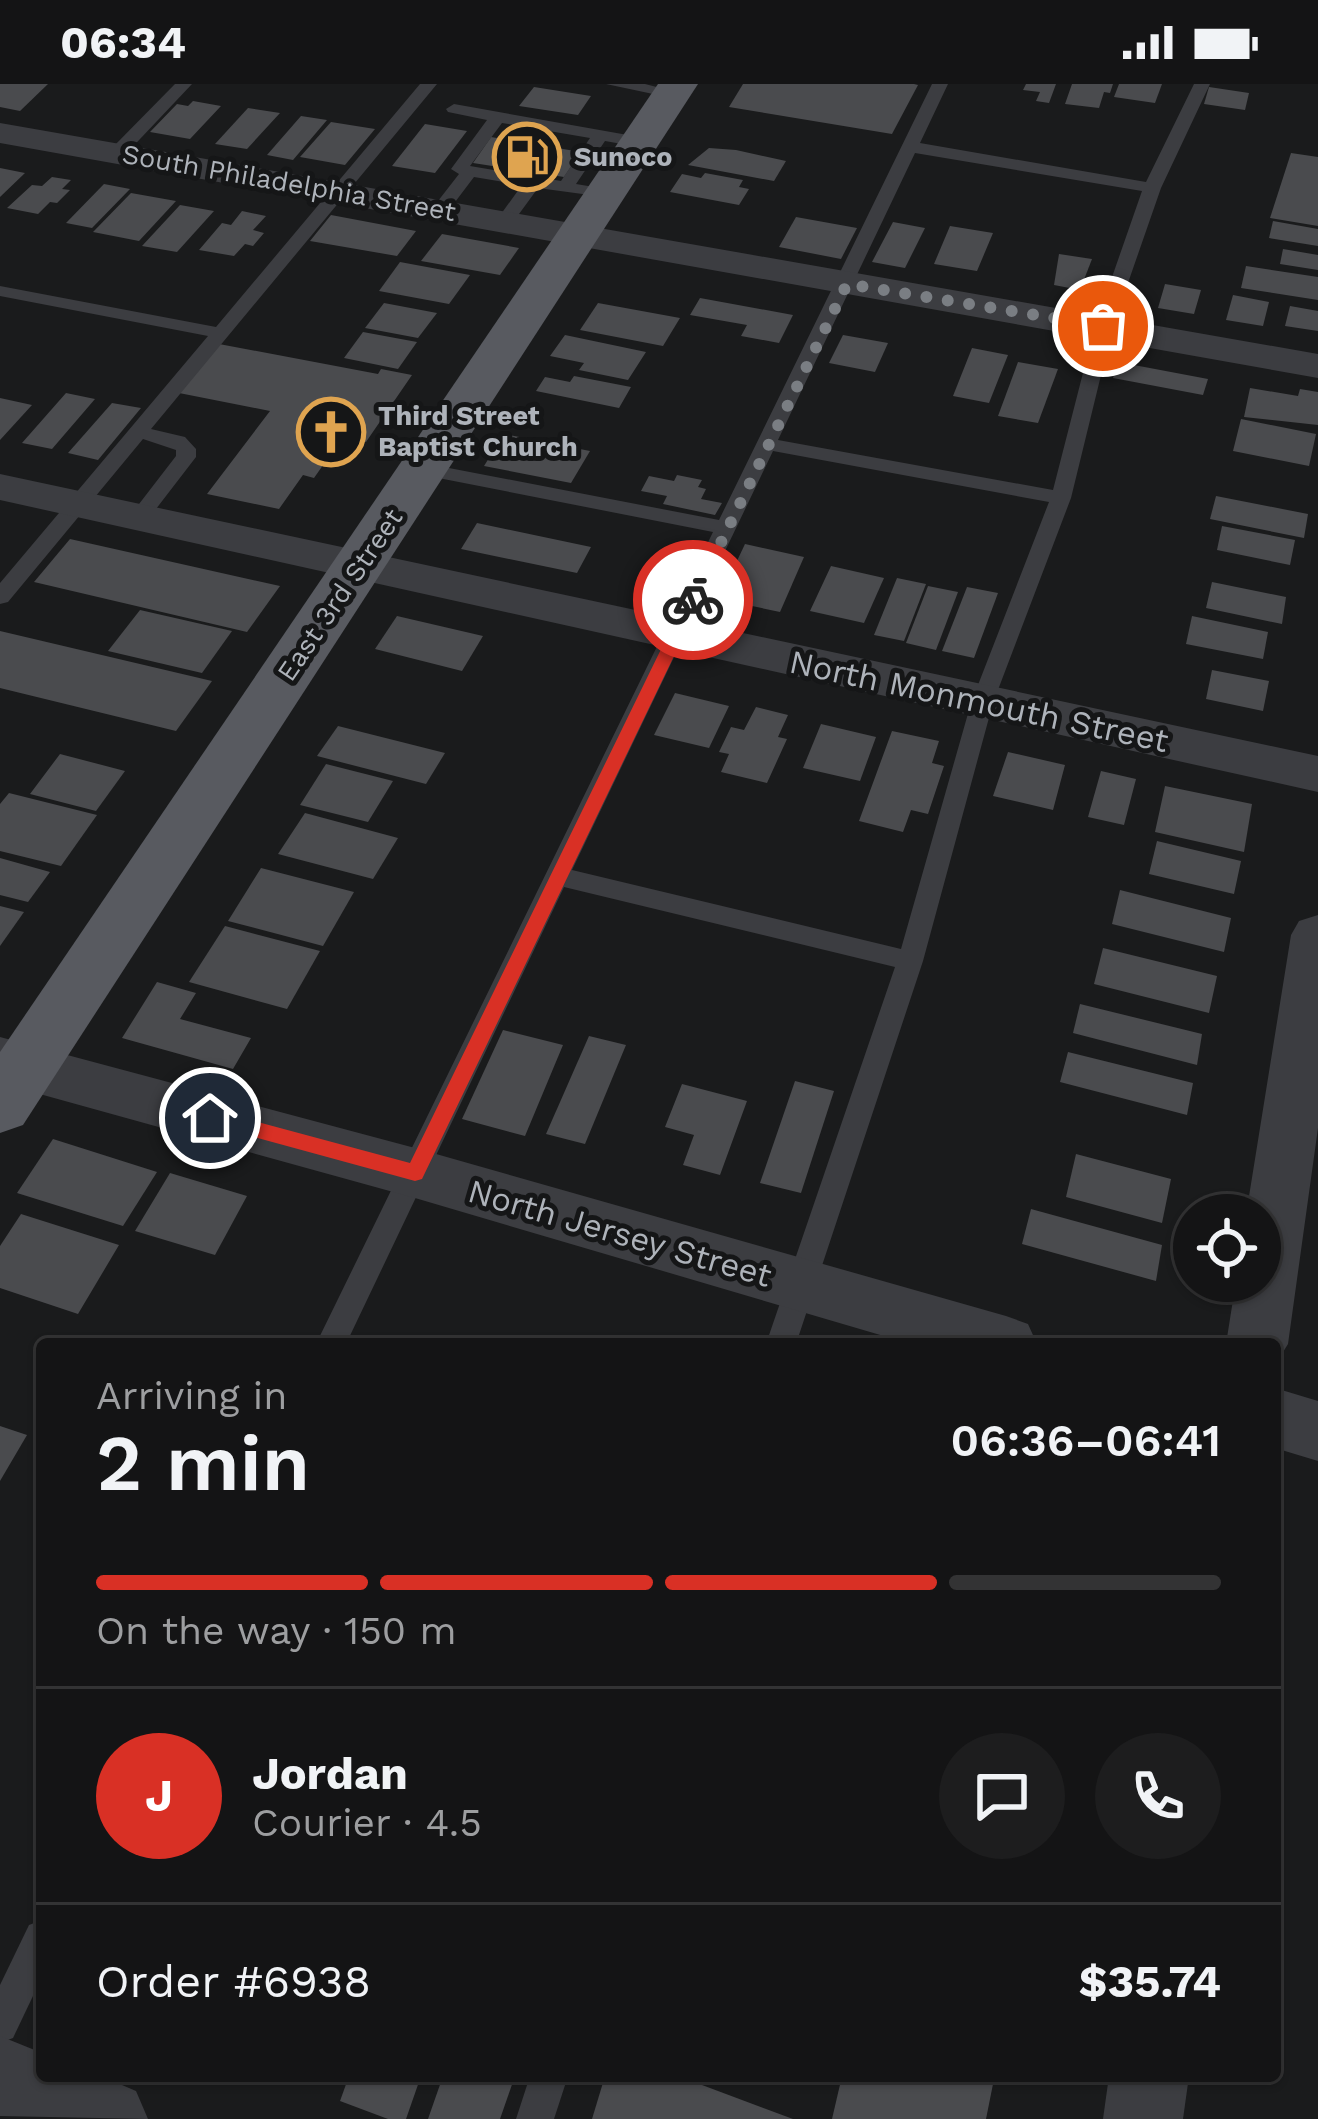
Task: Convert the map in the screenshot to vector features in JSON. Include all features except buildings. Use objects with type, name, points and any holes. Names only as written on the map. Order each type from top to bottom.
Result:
[{"type":"main road","name":"East 3rd Street","points":[[8,1078],[424,469],[620,139],[675,88]]},
{"type":"street","name":"South Philadelphia Street","points":[[0,133],[506,221],[583,205],[847,284],[1318,366]]},
{"type":"street","name":"North Monmouth Street","points":[[0,487],[1318,774]]},
{"type":"street","points":[[1258,1338],[1318,935]]},
{"type":"street","name":"North Jersey Street","points":[[8,1078],[415,1173],[985,1338]]},
{"type":"street","points":[[1281,1420],[1318,1431]]},
{"type":"street","points":[[0,2075],[108,2119]]},
{"type":"street","points":[[1143,2119],[1148,2082]]},
{"type":"lane","points":[[117,153],[184,84]]},
{"type":"lane","points":[[0,597],[429,84]]},
{"type":"lane","points":[[614,84],[675,88]]},
{"type":"lane","points":[[335,1338],[940,84]]},
{"type":"lane","points":[[784,1338],[910,961],[982,703],[1061,498],[1103,326],[1152,188],[1202,84]]},
{"type":"lane","points":[[454,109],[620,139]]},
{"type":"lane","points":[[498,117],[459,169],[537,178],[583,205]]},
{"type":"lane","points":[[511,140],[524,122]]},
{"type":"lane","points":[[557,148],[569,130]]},
{"type":"lane","points":[[911,147],[1152,188]]},
{"type":"lane","points":[[440,210],[483,170]]},
{"type":"lane","points":[[506,221],[537,178]]},
{"type":"lane","points":[[0,291],[219,333]]},
{"type":"lane","points":[[137,432],[178,441],[186,449],[186,458],[139,517]]},
{"type":"lane","points":[[769,444],[1061,498]]},
{"type":"lane","points":[[424,469],[728,528]]},
{"type":"lane","points":[[558,875],[910,961]]},
{"type":"lane","points":[[0,2025],[36,1950]]},
{"type":"lane","points":[[535,2119],[547,2082]]},
{"type":"way so far","points":[[693,600],[847,284],[1103,326]]},
{"type":"place","name":"Sunoco","points":[[527,157]]},
{"type":"place","name":"Third Street Baptist Church","points":[[331,432]]},
{"type":"route","points":[[210,1118],[415,1173],[693,600]]}]
